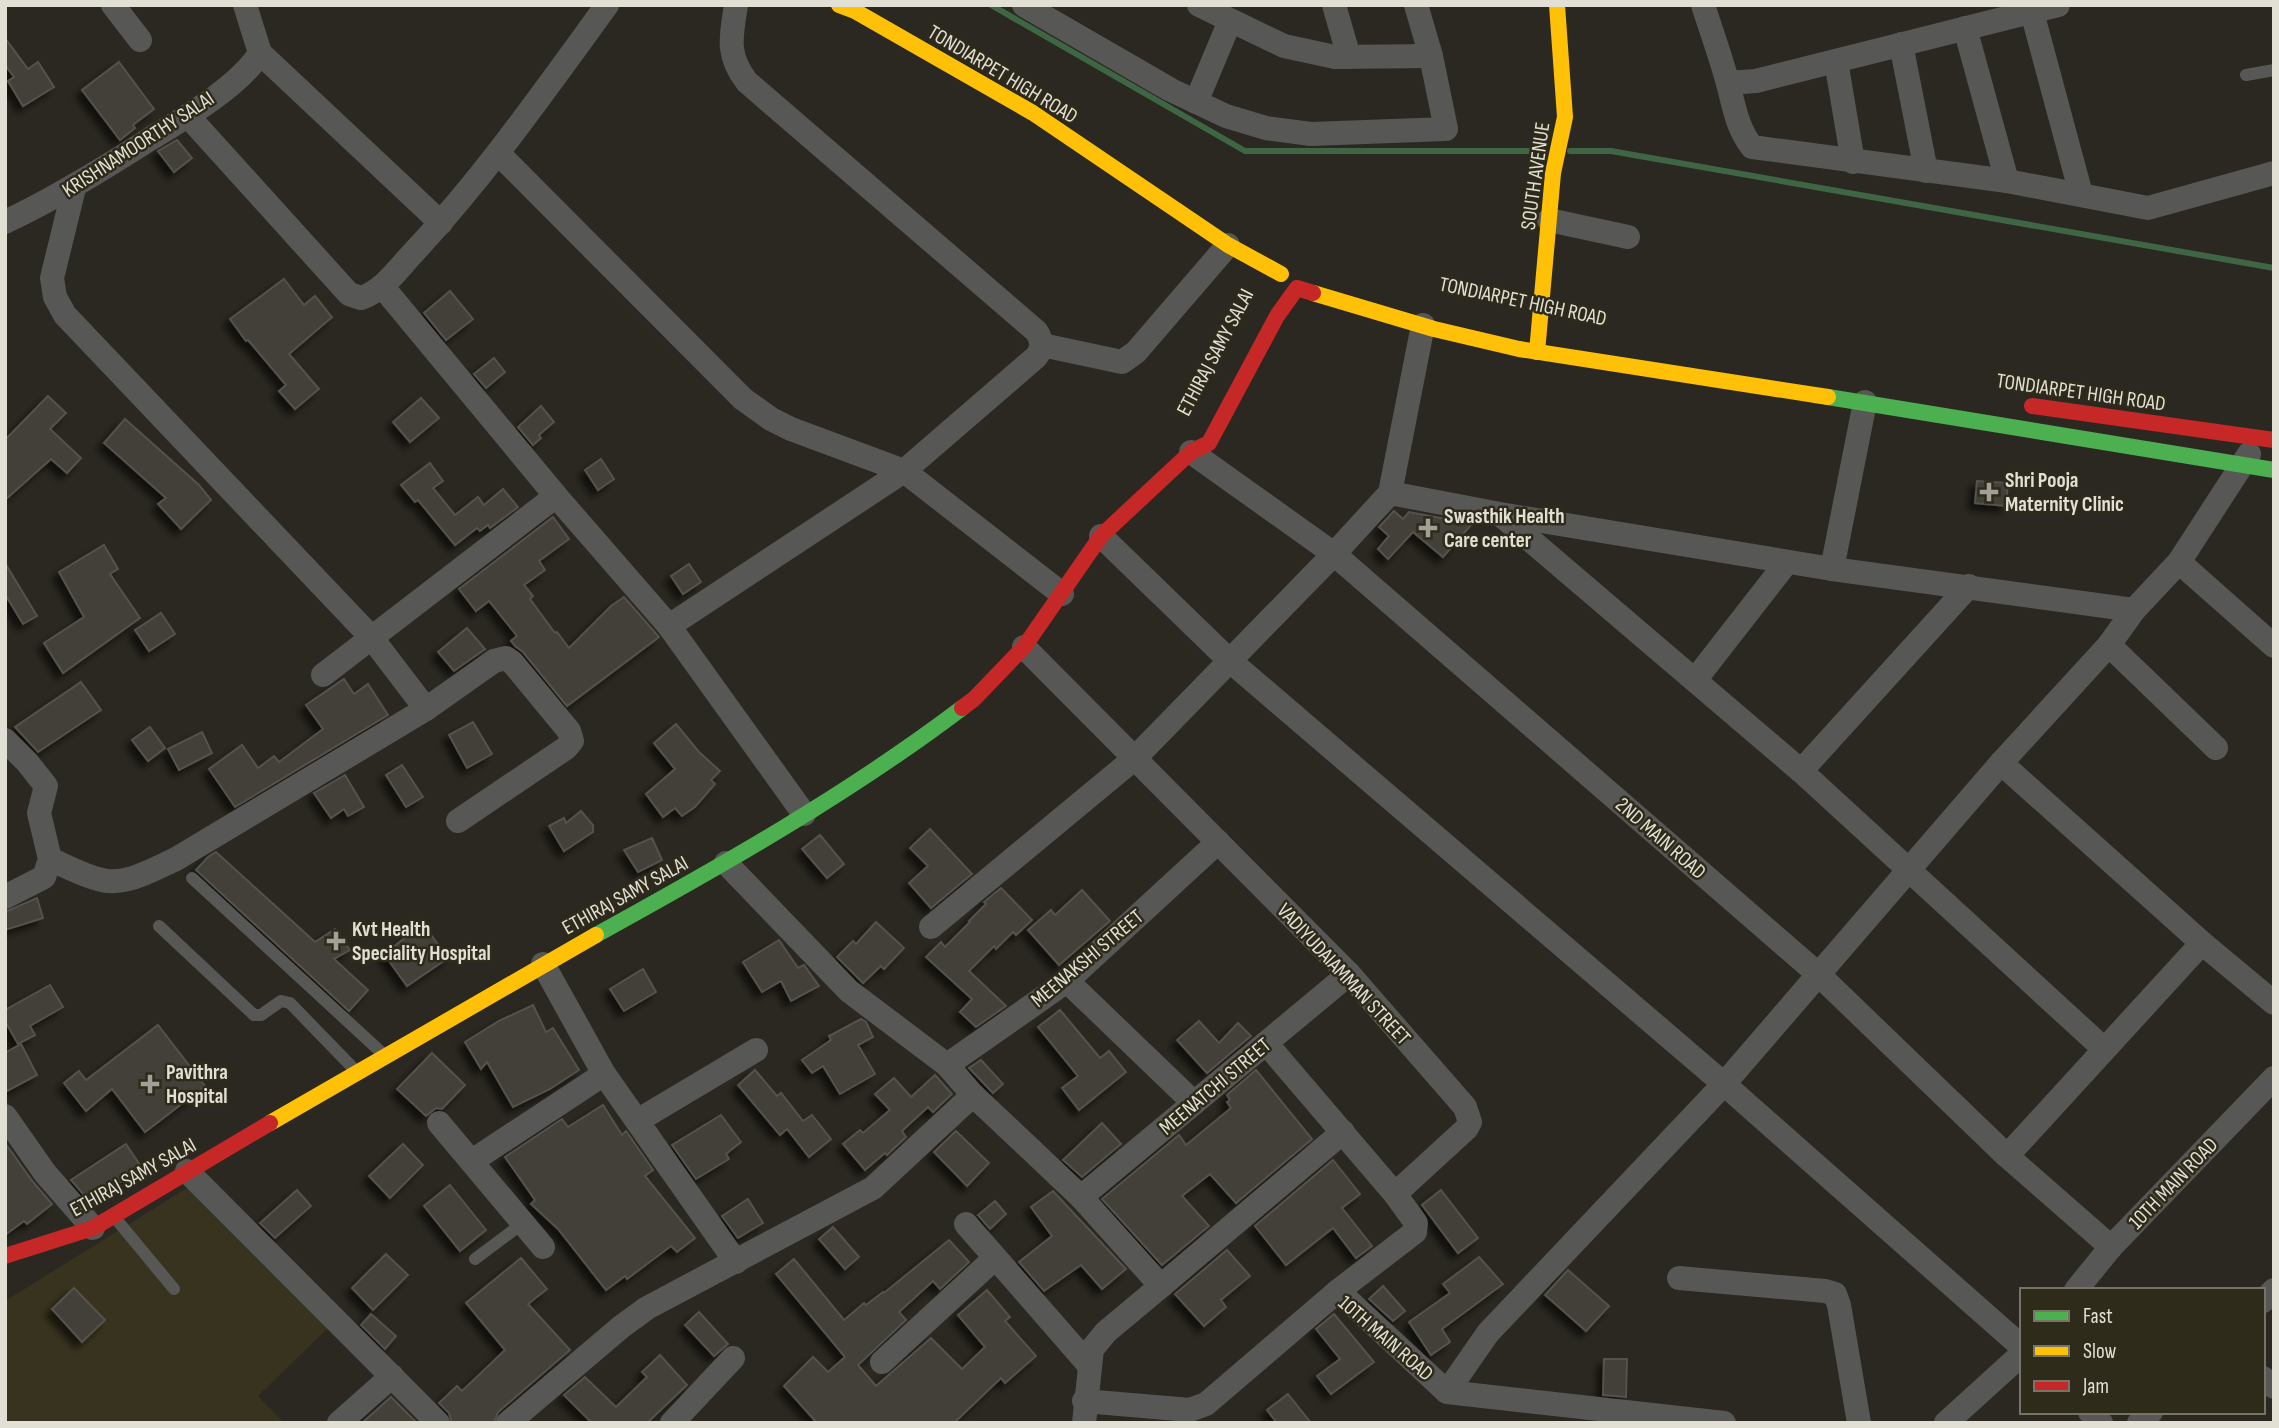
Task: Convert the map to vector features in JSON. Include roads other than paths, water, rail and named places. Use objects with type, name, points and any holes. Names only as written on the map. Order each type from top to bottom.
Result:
[{"type":"main road","name":"TONDIARPET HIGH ROAD","points":[[839,5],[855,11],[1033,113],[1278,280],[1299,266]]},
{"type":"main road","name":"SOUTH AVENUE","points":[[1537,352],[1553,173],[1565,117],[1562,6]]},
{"type":"main road","name":"TONDIARPET HIGH ROAD","points":[[1297,288],[1423,326],[1537,352],[1865,402],[2274,470]]},
{"type":"main road","name":"ETHIRAJ SAMY SALAI","points":[[5,1256],[103,1222],[385,1055],[726,863],[913,746],[974,699],[1024,647],[1101,536],[1191,452],[1209,443],[1277,316],[1297,288]]},
{"type":"main road","name":"TONDIARPET HIGH ROAD","points":[[2017,404],[2267,439]]},
{"type":"main road","name":"ETHIRAJ SAMY SALAI","points":[[1191,452],[1197,426]]},
{"type":"main road","points":[[18,1269],[31,1248]]},
{"type":"street","points":[[113,5],[140,40]]},
{"type":"street","points":[[245,5],[260,53],[441,223]]},
{"type":"street","points":[[188,116],[349,293],[361,298],[382,286],[441,223],[498,153],[607,5]]},
{"type":"street","points":[[669,626],[904,471],[1036,357],[1042,345],[1036,331],[747,82],[736,68],[731,44],[736,5]]},
{"type":"street","points":[[1024,5],[1171,90],[1226,116],[1266,128],[1311,134],[1446,129],[1431,56],[1416,5]]},
{"type":"street","points":[[1199,5],[1284,46],[1335,57],[1431,56]]},
{"type":"street","points":[[1334,5],[1349,57]]},
{"type":"street","points":[[1703,5],[1728,83],[1733,112],[1741,133],[1752,147],[2007,181],[2148,208],[2274,173]]},
{"type":"street","points":[[1728,83],[1756,81],[2058,5]]},
{"type":"street","points":[[2032,12],[2081,194]]},
{"type":"street","points":[[1196,102],[1230,21]]},
{"type":"street","points":[[1965,28],[2007,181]]},
{"type":"street","points":[[1901,44],[1926,171]]},
{"type":"street","name":"KRISHNAMOORTHY SALAI","points":[[5,222],[74,188],[188,116],[247,71],[260,53]]},
{"type":"street","points":[[1836,61],[1853,162]]},
{"type":"street","points":[[498,153],[743,399],[791,429],[904,471],[1062,594]]},
{"type":"street","points":[[74,188],[52,278],[55,297],[65,315],[372,637],[426,709]]},
{"type":"street","points":[[1549,220],[1628,237]]},
{"type":"street","points":[[1042,345],[1122,362],[1136,352],[1228,245]]},
{"type":"street","points":[[382,286],[556,496],[669,626],[804,814]]},
{"type":"street","points":[[931,927],[1135,758],[1390,493],[1423,326]]},
{"type":"street","points":[[1832,569],[1865,402]]},
{"type":"street","points":[[1447,1392],[1488,1333],[1724,1084],[2001,763],[2109,645],[2134,610],[2179,562],[2242,464],[2267,439]]},
{"type":"street","name":"2ND MAIN ROAD","points":[[1191,452],[1334,554],[1818,974],[2007,1156],[2111,1247]]},
{"type":"street","points":[[1390,493],[1787,562],[2134,610]]},
{"type":"street","points":[[323,676],[556,496]]},
{"type":"street","points":[[1500,514],[1801,771],[2104,1049]]},
{"type":"street","points":[[1101,536],[1229,660],[1724,1084],[2020,1345]]},
{"type":"street","points":[[1695,680],[1787,562]]},
{"type":"street","points":[[2179,562],[2274,646]]},
{"type":"street","points":[[1801,771],[1969,586]]},
{"type":"street","points":[[2109,645],[2217,748]]},
{"type":"street","name":"VADIYUDAIAMMAN STREET","points":[[1024,647],[1349,974],[1469,1114],[1470,1122],[1467,1128],[1395,1194]]},
{"type":"street","points":[[50,859],[103,881],[125,880],[149,871],[188,852],[426,709],[494,661],[506,658],[572,736],[572,741],[566,748],[457,821]]},
{"type":"street","points":[[5,740],[46,786],[39,813],[50,859],[44,877],[5,897]]},
{"type":"street","points":[[2001,763],[2202,943],[2274,1003]]},
{"type":"street","name":"MEENAKSHI STREET","points":[[947,1065],[1067,981],[1218,842]]},
{"type":"street","points":[[726,863],[849,991],[947,1065],[974,1095],[1081,1197],[1161,1286]]},
{"type":"street","points":[[2007,1156],[2202,943]]},
{"type":"street","points":[[543,964],[604,1074],[736,1262]]},
{"type":"street","name":"MEENATCHI STREET","points":[[1081,1197],[1349,974]]},
{"type":"street","points":[[1067,981],[1194,1103]]},
{"type":"street","points":[[1266,1043],[1395,1194],[1416,1223],[1415,1232],[1338,1291]]},
{"type":"street","points":[[637,1121],[756,1049]]},
{"type":"street","points":[[471,1161],[604,1074]]},
{"type":"street","name":"10TH MAIN ROAD","points":[[2078,1288],[2111,1247],[2274,1078]]},
{"type":"street","points":[[508,1423],[647,1308],[873,1188],[974,1095]]},
{"type":"street","points":[[439,1124],[543,1247]]},
{"type":"street","points":[[8,1125],[45,1172],[103,1222]]},
{"type":"street","points":[[1084,1412],[1089,1365],[1097,1340],[1343,1132]]},
{"type":"street","points":[[187,1171],[438,1423]]},
{"type":"street","points":[[966,1224],[1089,1365]]},
{"type":"street","points":[[883,1362],[995,1258]]},
{"type":"street","points":[[1679,1278],[1835,1294],[1858,1423]]},
{"type":"street","name":"10TH MAIN ROAD","points":[[1084,1412],[1190,1410],[1206,1404],[1338,1291],[1447,1392],[1518,1411],[1724,1423]]},
{"type":"street","points":[[1946,1423],[2020,1356]]},
{"type":"street","points":[[672,1423],[733,1358]]},
{"type":"street","points":[[339,1423],[392,1376]]},
{"type":"lane","points":[[2246,75],[2274,70]]},
{"type":"lane","points":[[192,878],[385,1055]]},
{"type":"lane","points":[[159,926],[254,1015],[268,1012],[281,1002],[290,1003],[356,1072]]},
{"type":"lane","points":[[103,1222],[174,1289]]},
{"type":"lane","points":[[475,1259],[523,1223]]},
{"type":"waterway","points":[[991,5],[1245,151],[1545,151]]},
{"type":"waterway","points":[[1570,151],[1611,151],[2274,268]]},
{"type":"place","name":"Shri Pooja Maternity Clinic","points":[[1989,492]]},
{"type":"place","name":"Swasthik Health Care center","points":[[1428,528]]},
{"type":"place","name":"Kvt Health Speciality Hospital","points":[[336,941]]},
{"type":"place","name":"Pavithra Hospital","points":[[150,1084]]}]
